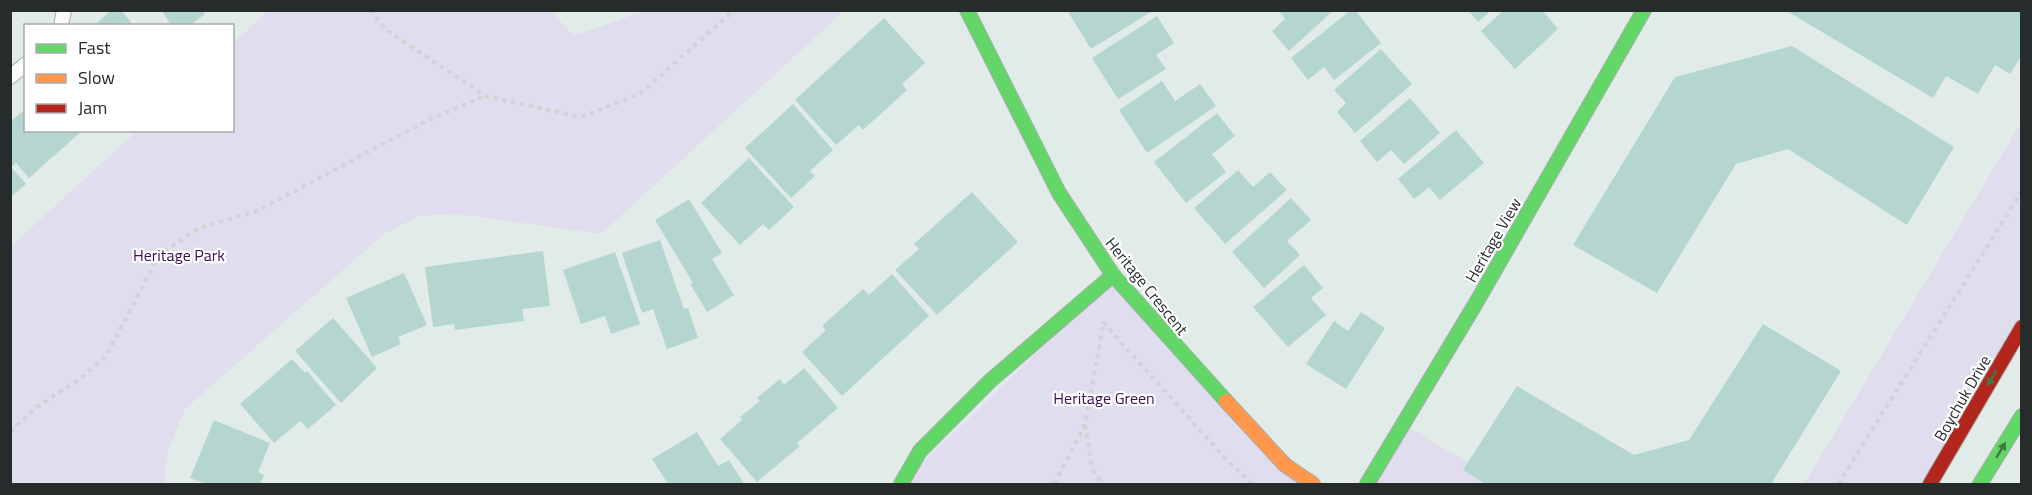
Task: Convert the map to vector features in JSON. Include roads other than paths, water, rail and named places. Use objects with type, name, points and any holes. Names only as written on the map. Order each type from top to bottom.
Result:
[{"type":"street","name":"Heritage Crescent","points":[[967,10],[1059,193],[1113,275],[1172,343],[1285,465],[1313,484]]},
{"type":"street","name":"Heritage View","points":[[1367,484],[1476,303],[1644,10]]},
{"type":"street","points":[[900,484],[920,451],[975,397],[1113,275]]},
{"type":"street","name":"Boychuk Drive","points":[[1930,484],[2022,327]]},
{"type":"street","points":[[1980,484],[2022,416]]},
{"type":"lane","points":[[10,77],[24,66]]},
{"type":"park label","name":"Heritage Park","points":[[179,255]]},
{"type":"park label","name":"Heritage Green","points":[[1104,398]]}]
